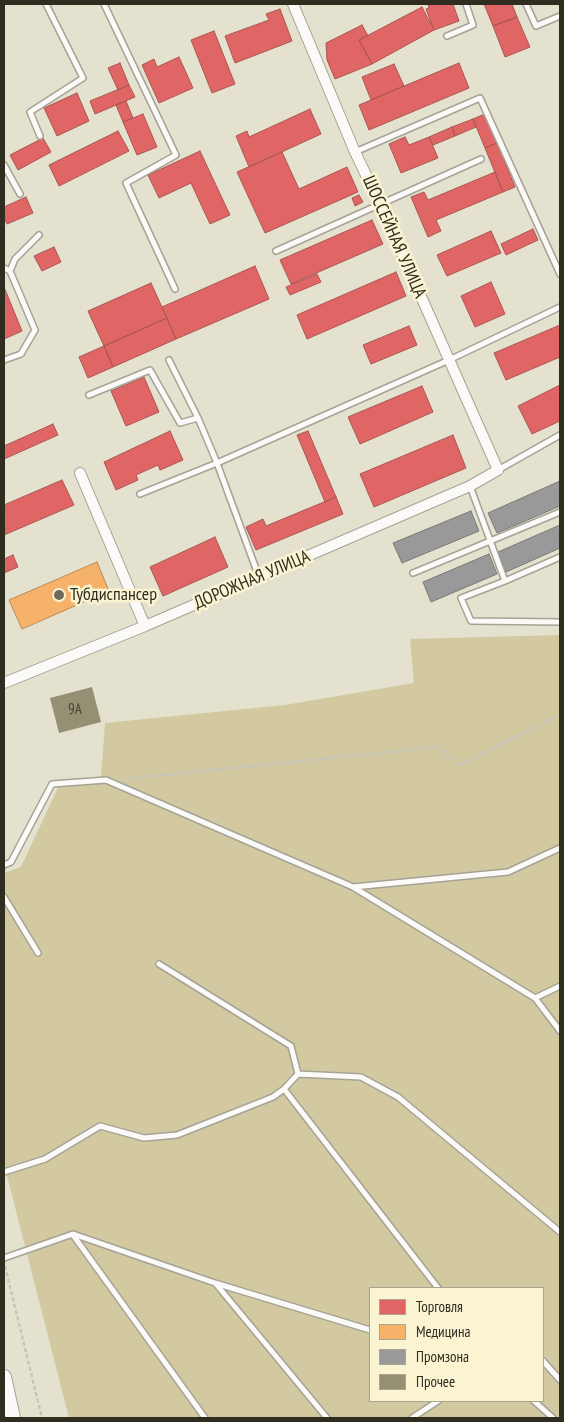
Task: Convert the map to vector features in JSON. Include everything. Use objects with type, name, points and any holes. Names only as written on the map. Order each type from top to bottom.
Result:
[{"type":"street","name":"ШОССЕЙНАЯ УЛИЦА","points":[[293,4],[355,152],[498,470]]},
{"type":"street","name":"ДОРОЖНАЯ УЛИЦА","points":[[4,683],[259,577],[470,486],[498,470]]},
{"type":"street","points":[[80,472],[145,626]]},
{"type":"street","points":[[4,1377],[13,1418]]},
{"type":"lane","points":[[40,136],[30,112],[83,78],[46,4]]},
{"type":"lane","points":[[104,4],[176,155],[126,183],[175,289]]},
{"type":"lane","points":[[447,36],[473,25],[466,4]]},
{"type":"lane","points":[[526,4],[536,26],[560,16]]},
{"type":"lane","points":[[355,152],[480,98],[560,274]]},
{"type":"lane","points":[[276,251],[481,159]]},
{"type":"lane","points":[[4,165],[20,194]]},
{"type":"lane","points":[[10,271],[15,258],[39,235]]},
{"type":"lane","points":[[4,268],[10,271],[35,330],[21,354],[4,360]]},
{"type":"lane","points":[[140,494],[217,463],[450,360],[560,307]]},
{"type":"lane","points":[[169,360],[198,418],[217,463],[259,577]]},
{"type":"lane","points":[[89,395],[150,370],[180,423],[198,418]]},
{"type":"lane","points":[[498,470],[560,435]]},
{"type":"lane","points":[[470,486],[505,580]]},
{"type":"lane","points":[[413,573],[560,512]]},
{"type":"lane","points":[[560,557],[460,598],[471,621],[560,622]]},
{"type":"lane","points":[[4,865],[11,862],[52,784],[106,780],[353,887],[535,998],[560,1031]]},
{"type":"lane","points":[[353,887],[508,872],[560,848]]},
{"type":"lane","points":[[4,897],[38,953]]},
{"type":"lane","points":[[159,964],[291,1046],[298,1074]]},
{"type":"lane","points":[[535,998],[560,986]]},
{"type":"lane","points":[[4,1172],[45,1159],[100,1126],[144,1138],[177,1135],[273,1097],[284,1090],[298,1074]]},
{"type":"lane","points":[[298,1074],[361,1077],[398,1097],[560,1232]]},
{"type":"lane","points":[[284,1090],[437,1287]]},
{"type":"lane","points":[[4,1259],[73,1234],[215,1283],[369,1330]]},
{"type":"lane","points":[[73,1234],[205,1418]]},
{"type":"lane","points":[[215,1283],[328,1418]]},
{"type":"lane","points":[[544,1362],[560,1380]]},
{"type":"lane","points":[[412,1418],[436,1402]]},
{"type":"lane","points":[[535,1402],[553,1418]]},
{"type":"path","points":[[106,780],[437,748],[460,765],[560,714]]},
{"type":"path","points":[[4,1259],[42,1418]]},
{"type":"shaded area","points":[[560,635],[560,1418],[69,1418],[4,1164],[4,873],[21,867],[61,781],[101,778],[105,723],[285,705],[414,683],[410,639]]},
{"type":"building: Торговля","points":[[428,4],[453,4],[459,21],[434,30],[426,9],[429,8]]},
{"type":"building: Торговля","points":[[484,4],[512,4],[517,17],[493,26]]},
{"type":"building: Торговля","points":[[422,7],[434,30],[372,64],[359,40]]},
{"type":"building: Торговля","points":[[280,9],[292,41],[235,63],[225,36],[269,20],[266,14]]},
{"type":"building: Торговля","points":[[517,17],[530,47],[505,57],[493,26]]},
{"type":"building: Торговля","points":[[362,25],[368,36],[359,40],[372,64],[335,79],[327,60],[326,43]]},
{"type":"building: Торговля","points":[[214,31],[235,84],[212,93],[191,40]]},
{"type":"building: Торговля","points":[[179,57],[193,88],[159,103],[142,65],[154,59],[157,67]]},
{"type":"building: Торговля","points":[[120,63],[129,85],[118,90],[108,68]]},
{"type":"building: Торговля","points":[[459,63],[469,88],[369,130],[359,105]]},
{"type":"building: Торговля","points":[[394,64],[404,86],[371,100],[362,77]]},
{"type":"building: Торговля","points":[[129,85],[135,97],[95,114],[90,101]]},
{"type":"building: Торговля","points":[[77,93],[89,121],[57,136],[44,108]]},
{"type":"building: Торговля","points":[[126,101],[133,118],[123,122],[116,105]]},
{"type":"building: Торговля","points":[[310,109],[321,134],[249,167],[236,136],[247,131],[249,137]]},
{"type":"building: Торговля","points":[[143,114],[157,147],[137,155],[123,122]]},
{"type":"building: Торговля","points":[[485,114],[497,143],[485,148],[473,119]]},
{"type":"building: Торговля","points":[[473,119],[476,127],[455,136],[452,127]]},
{"type":"building: Торговля","points":[[452,127],[455,136],[433,145],[429,137]]},
{"type":"building: Торговля","points":[[118,131],[129,151],[59,186],[49,165]]},
{"type":"building: Торговля","points":[[405,137],[409,145],[429,137],[438,158],[401,173],[389,144]]},
{"type":"building: Торговля","points":[[43,138],[51,152],[18,170],[10,155]]},
{"type":"building: Торговля","points":[[497,143],[515,187],[503,192],[485,148]]},
{"type":"building: Торговля","points":[[200,151],[230,215],[210,224],[191,183],[159,198],[148,175]]},
{"type":"building: Торговля","points":[[282,152],[299,189],[347,167],[358,192],[265,233],[237,172]]},
{"type":"building: Торговля","points":[[495,172],[503,192],[436,220],[441,231],[428,237],[411,197],[424,192],[428,200]]},
{"type":"building: Торговля","points":[[359,195],[363,202],[355,206],[352,198]]},
{"type":"building: Торговля","points":[[26,197],[33,213],[7,224],[4,217],[4,207]]},
{"type":"building: Торговля","points":[[372,220],[383,244],[291,284],[280,260]]},
{"type":"building: Торговля","points":[[533,229],[538,240],[506,255],[501,244]]},
{"type":"building: Торговля","points":[[491,231],[501,253],[447,276],[437,255]]},
{"type":"building: Торговля","points":[[54,247],[61,262],[42,271],[34,256]]},
{"type":"building: Торговля","points":[[255,266],[269,299],[176,339],[162,307]]},
{"type":"building: Торговля","points":[[396,272],[406,296],[307,339],[297,315]]},
{"type":"building: Торговля","points":[[317,274],[321,282],[290,295],[286,287]]},
{"type":"building: Торговля","points":[[491,282],[505,314],[475,327],[461,296]]},
{"type":"building: Торговля","points":[[151,283],[167,318],[104,346],[88,311]]},
{"type":"building: Торговля","points":[[4,287],[22,331],[4,339]]},
{"type":"building: Торговля","points":[[167,318],[176,339],[113,367],[104,346]]},
{"type":"building: Торговля","points":[[560,325],[560,357],[506,380],[494,353]]},
{"type":"building: Торговля","points":[[409,326],[417,345],[371,364],[363,345]]},
{"type":"building: Торговля","points":[[104,346],[113,367],[88,378],[79,357]]},
{"type":"building: Торговля","points":[[144,377],[159,412],[126,426],[111,391]]},
{"type":"building: Торговля","points":[[560,385],[560,421],[532,434],[518,406]]},
{"type":"building: Торговля","points":[[422,386],[433,412],[360,444],[348,417]]},
{"type":"building: Торговля","points":[[53,424],[58,435],[4,459],[4,446]]},
{"type":"building: Торговля","points":[[170,431],[183,460],[160,470],[158,465],[136,475],[138,480],[116,490],[104,462]]},
{"type":"building: Торговля","points":[[308,431],[336,497],[325,502],[297,435]]},
{"type":"building: Торговля","points":[[453,435],[466,468],[374,507],[360,474]]},
{"type":"building: Торговля","points":[[62,480],[74,505],[4,535],[4,505]]},
{"type":"building: Торговля","points":[[336,497],[343,514],[256,550],[246,527],[263,519],[266,526]]},
{"type":"building: Торговля","points":[[215,537],[228,567],[163,596],[150,567]]},
{"type":"building: Торговля","points":[[13,555],[18,567],[4,573],[4,559]]},
{"type":"building: Медицина","name":"Тубдиспансер","points":[[97,562],[109,591],[22,629],[9,600]]},
{"type":"building: Промзона","points":[[560,481],[560,506],[497,533],[488,513]]},
{"type":"building: Промзона","points":[[471,511],[479,531],[402,563],[393,543]]},
{"type":"building: Промзона","points":[[560,525],[560,548],[506,572],[498,552]]},
{"type":"building: Промзона","points":[[489,554],[497,574],[431,602],[423,582]]},
{"type":"building: Прочее","points":[[92,687],[101,722],[59,733],[50,698]]},
{"type":"place","name":"Тубдиспансер","points":[[59,595]]}]
